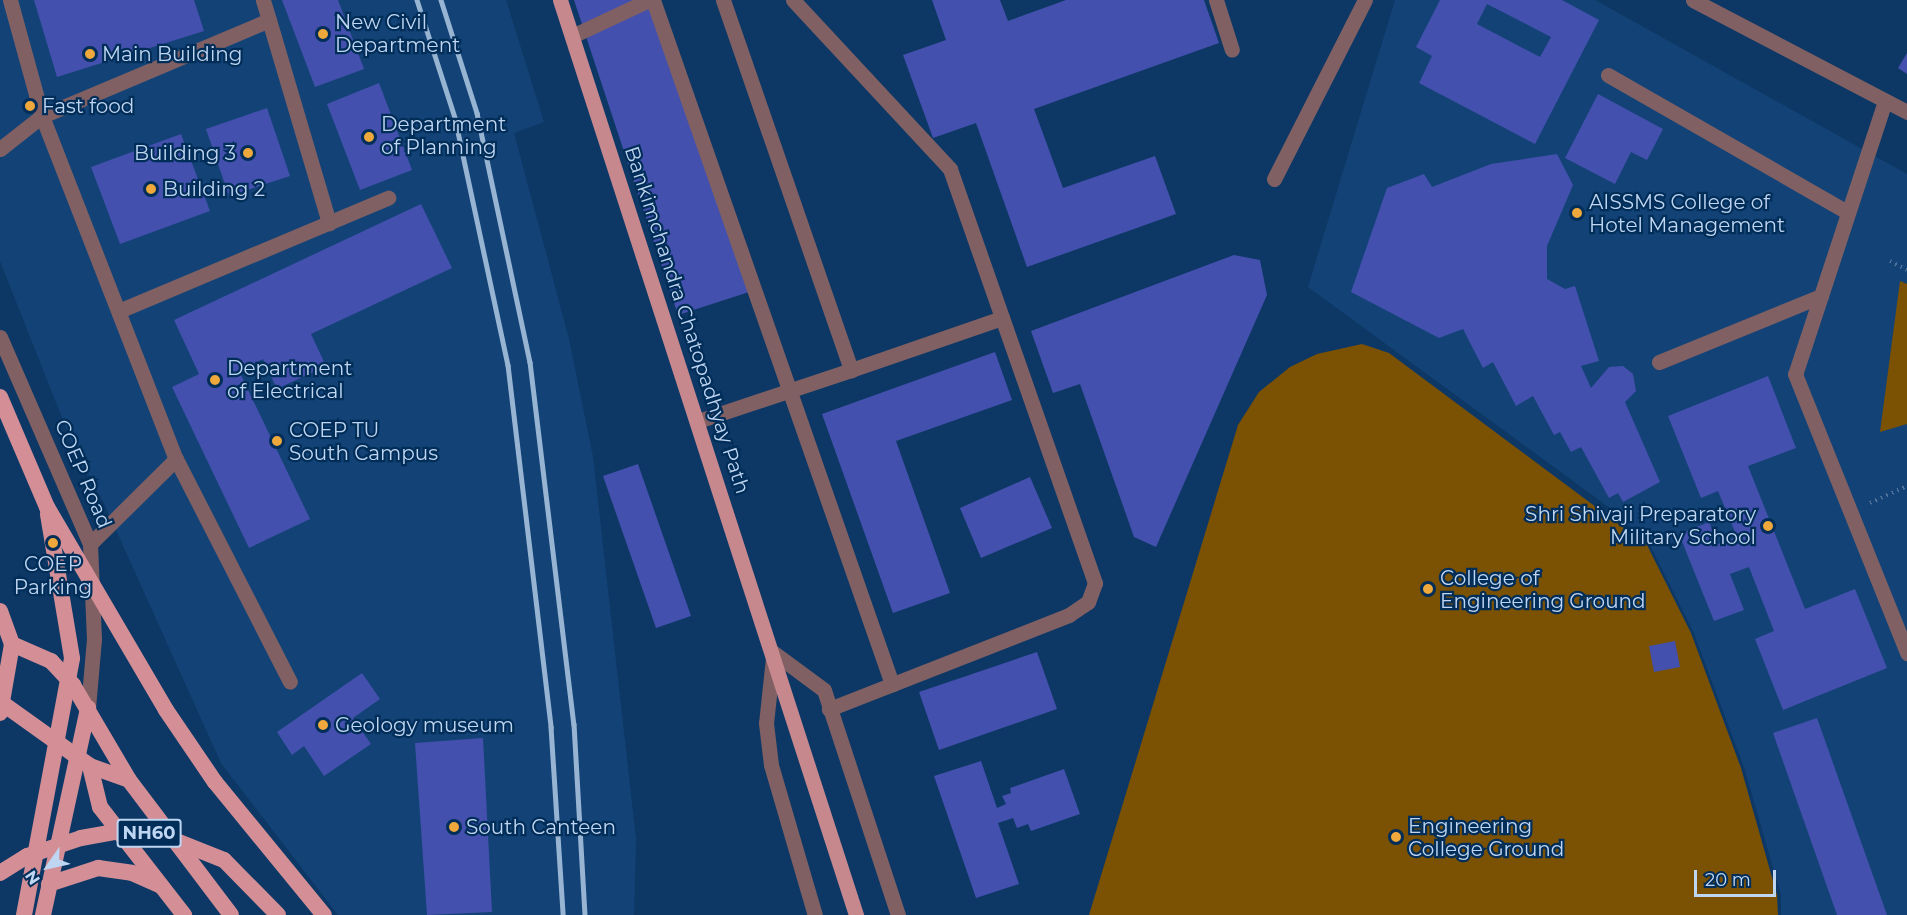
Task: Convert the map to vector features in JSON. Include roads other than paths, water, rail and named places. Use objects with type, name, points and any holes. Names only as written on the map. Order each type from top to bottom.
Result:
[{"type":"highway","points":[[0,397],[47,507],[166,710],[216,782],[324,915]]},
{"type":"highway","points":[[24,915],[72,658],[47,507]]},
{"type":"highway","points":[[0,611],[12,644],[1,708],[76,754],[90,766],[129,780]]},
{"type":"highway","points":[[12,644],[51,661],[88,708],[129,780],[231,915]]},
{"type":"highway","points":[[43,915],[76,754],[88,708]]},
{"type":"highway","name":"NH60","points":[[90,766],[100,807],[184,915]]},
{"type":"highway","name":"NH60","points":[[0,873],[27,856],[81,838],[119,831],[156,833],[224,860],[278,915]]},
{"type":"highway","name":"NH60","points":[[49,884],[98,868],[162,886]]},
{"type":"main road","name":"Bankimchandra Chatopadhyay Path","points":[[560,0],[774,653]]},
{"type":"main road","points":[[774,653],[856,915]]},
{"type":"street","points":[[10,0],[42,116],[121,310],[176,459],[290,682]]},
{"type":"street","points":[[263,0],[329,223]]},
{"type":"street","points":[[572,36],[651,0],[892,684]]},
{"type":"street","points":[[723,0],[851,370]]},
{"type":"street","points":[[793,0],[950,169],[1095,583],[1088,602],[1069,615],[830,708]]},
{"type":"street","points":[[1216,0],[1233,50]]},
{"type":"street","points":[[1274,179],[1365,0]]},
{"type":"street","points":[[1693,0],[1907,112]]},
{"type":"street","points":[[0,149],[42,116],[269,20]]},
{"type":"street","points":[[1608,75],[1847,212]]},
{"type":"street","points":[[1885,101],[1795,374],[1907,653]]},
{"type":"street","points":[[121,310],[388,198]]},
{"type":"street","points":[[1659,362],[1821,296]]},
{"type":"street","points":[[698,421],[1002,318]]},
{"type":"street","name":"COEP Road","points":[[0,337],[90,544],[94,639],[88,708]]},
{"type":"street","points":[[90,544],[176,459]]},
{"type":"street","points":[[774,653],[824,690],[898,915]]},
{"type":"street","name":"Bankimchandra Chatopadhyay Path","points":[[774,653],[766,723],[771,765],[815,915]]},
{"type":"railway","points":[[417,0],[455,118],[508,365],[551,727],[563,915]]},
{"type":"railway","points":[[441,0],[477,113],[530,362],[574,724],[585,915]]},
{"type":"place","name":"New Civil Department","points":[[323,34]]},
{"type":"place","name":"Main Building","points":[[90,54]]},
{"type":"place","name":"Fast food","points":[[30,106]]},
{"type":"place","name":"Department of Planning","points":[[369,137]]},
{"type":"place","name":"Building 3","points":[[248,153]]},
{"type":"place","name":"Building 2","points":[[151,189]]},
{"type":"place","name":"AISSMS College of Hotel Management","points":[[1577,213]]},
{"type":"place","name":"Department of Electrical","points":[[215,380]]},
{"type":"place","name":"COEP TU South Campus","points":[[277,441]]},
{"type":"place","name":"Shri Shivaji Preparatory Military School","points":[[1768,526]]},
{"type":"place","name":"COEP Parking","points":[[53,543]]},
{"type":"place","name":"College of Engineering Ground","points":[[1428,589]]},
{"type":"place","name":"Geology museum","points":[[323,725]]},
{"type":"place","name":"South Canteen","points":[[454,827]]},
{"type":"place","name":"Engineering College Ground","points":[[1396,837]]}]
